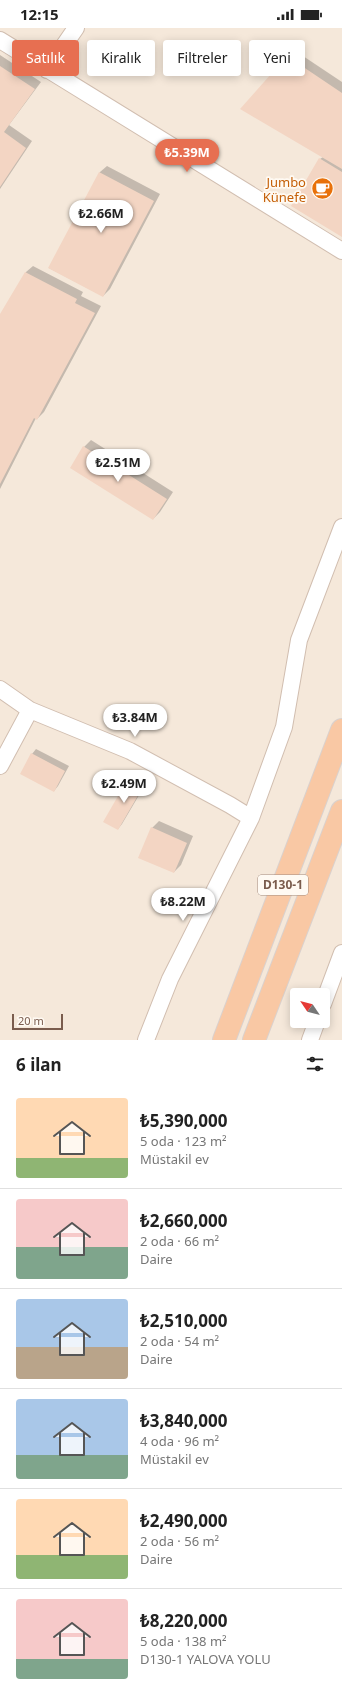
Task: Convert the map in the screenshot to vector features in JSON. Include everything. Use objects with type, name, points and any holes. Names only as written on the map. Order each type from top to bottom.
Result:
[{"type":"highway","name":"D130-1","points":[[224,1040],[342,730]]},
{"type":"highway","name":"D130-1","points":[[254,1040],[342,811]]},
{"type":"highway","points":[[218,1040],[240,997]]},
{"type":"highway","points":[[262,1040],[269,1003]]},
{"type":"street","points":[[68,40],[76,28]]},
{"type":"street","points":[[0,40],[12,48]]},
{"type":"street","points":[[57,76],[342,251]]},
{"type":"street","points":[[146,1040],[170,979],[252,818],[284,727],[299,640],[342,527]]},
{"type":"street","points":[[0,689],[30,710],[130,751],[252,818]]},
{"type":"street","points":[[0,766],[30,710]]},
{"type":"street","points":[[329,988],[342,953]]},
{"type":"street","points":[[310,1040],[314,1028]]},
{"type":"shaded area","points":[[0,28],[342,28],[342,1040],[0,1040]]},
{"type":"building","points":[[0,66],[12,74],[12,76],[15,76],[35,89],[4,132],[26,148],[0,187]]},
{"type":"building","points":[[305,68],[342,93],[342,169],[240,109],[269,76],[305,76]]},
{"type":"building","name":"Jumbo Künefe","points":[[319,158],[342,172],[342,237],[291,206]]},
{"type":"building","points":[[99,172],[154,201],[103,297],[48,268]]},
{"type":"building","points":[[25,272],[77,299],[75,303],[95,313],[37,420],[34,418],[0,484],[0,314]]},
{"type":"building","points":[[83,446],[167,499],[153,520],[70,468]]},
{"type":"building","points":[[31,753],[65,771],[54,792],[20,774]]},
{"type":"building","points":[[129,777],[144,785],[118,830],[103,822]]},
{"type":"building","points":[[151,827],[187,843],[174,873],[138,858]]},
{"type":"place","name":"Jumbo Künefe","points":[[322,189]]}]
